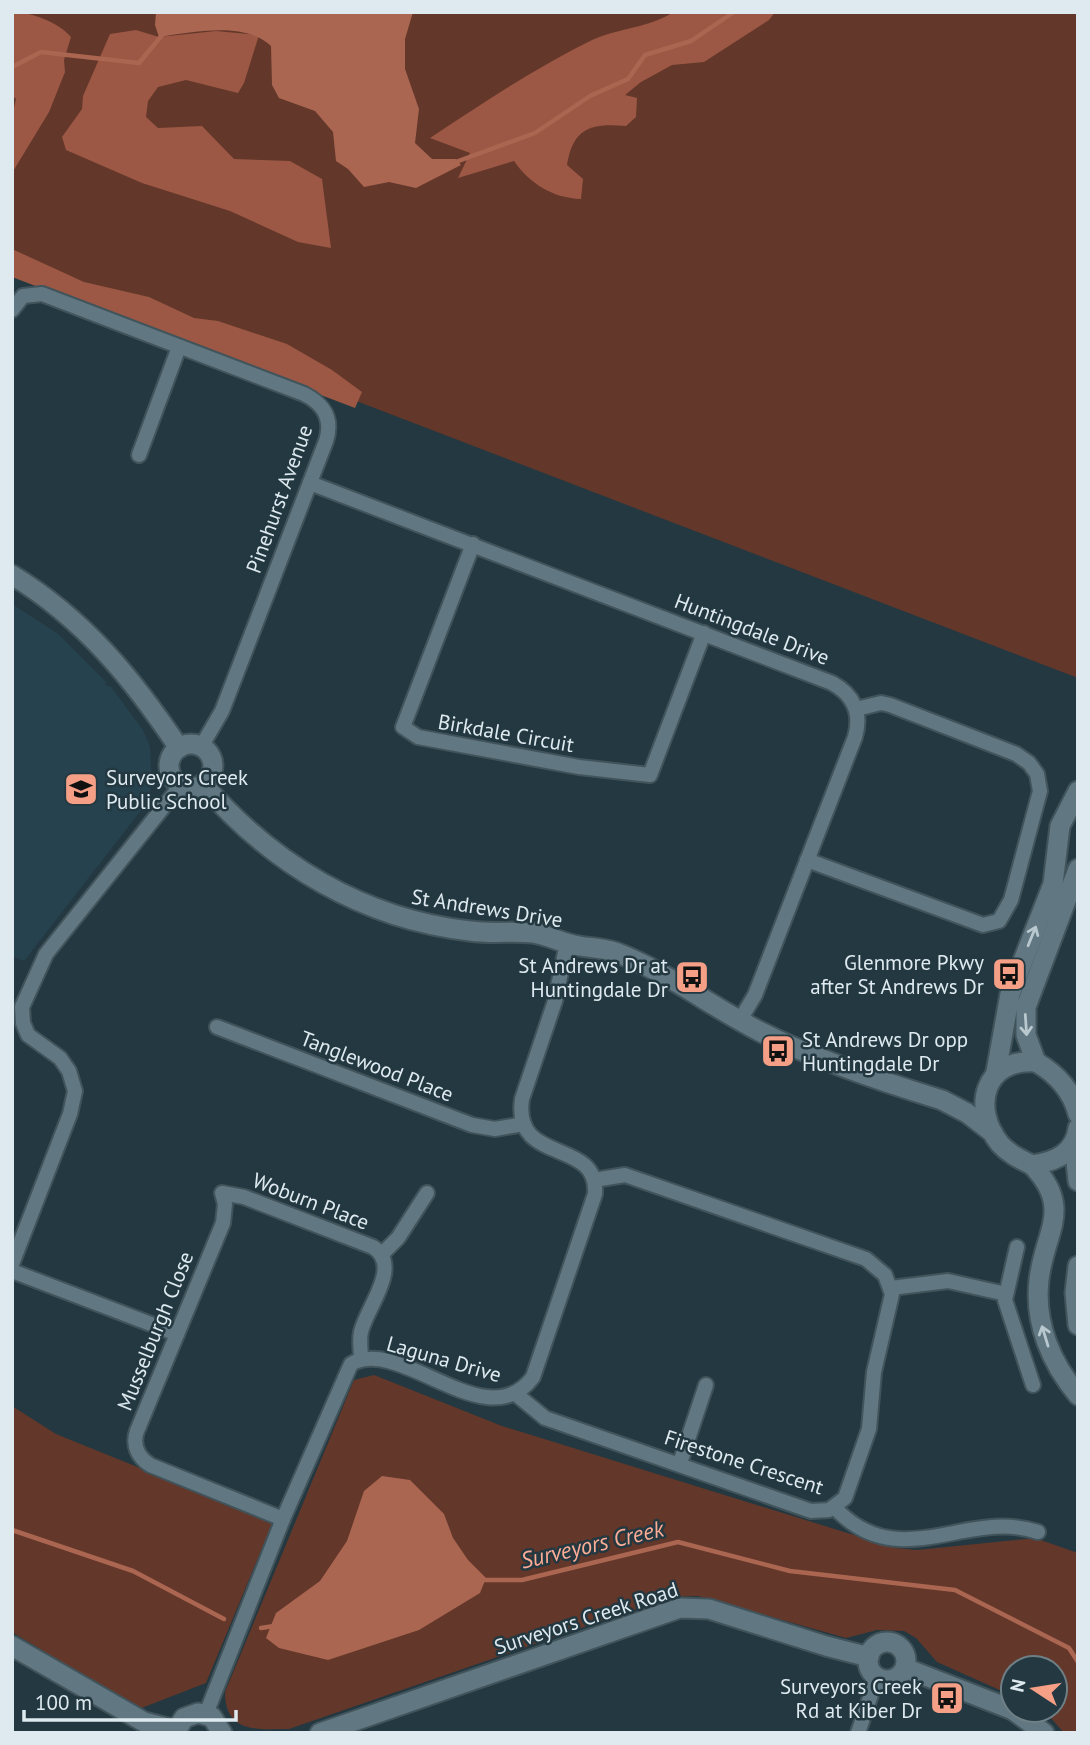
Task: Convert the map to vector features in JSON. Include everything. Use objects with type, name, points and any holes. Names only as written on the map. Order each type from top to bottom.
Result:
[{"type":"street","name":"Pinehurst Avenue","points":[[12,310],[23,296],[41,294],[304,394],[320,403],[327,415],[328,435],[310,483],[222,711],[201,747]]},
{"type":"street","points":[[139,455],[179,347]]},
{"type":"street","name":"Huntingdale Drive","points":[[310,483],[832,683],[846,693],[856,709]]},
{"type":"street","name":"Birkdale Circuit","points":[[473,544],[403,727],[418,737],[579,766],[650,775],[704,633]]},
{"type":"street","points":[[12,575],[68,615],[100,644],[126,673],[179,748]]},
{"type":"street","points":[[740,1020],[755,995],[807,860],[855,737],[856,709],[881,703],[890,705],[1016,754],[1034,768],[1040,791],[1011,900],[999,921],[983,925],[807,860]]},
{"type":"street","points":[[194,744],[210,756],[213,768],[203,784],[192,788],[181,785],[170,770],[171,757],[179,748],[194,744]]},
{"type":"street","name":"St Andrews Drive","points":[[203,784],[244,828],[271,850],[309,876],[352,899],[422,923],[468,931],[531,933],[568,943],[602,948],[637,962],[740,1020],[794,1045],[942,1100],[967,1113],[993,1133],[1011,1154],[1032,1165]]},
{"type":"street","points":[[12,1264],[74,1095],[72,1078],[63,1061],[31,1040],[17,1024],[22,1007],[43,960],[181,785]]},
{"type":"street","points":[[993,1133],[985,1106],[1010,994],[1053,884],[1060,826],[1078,791]]},
{"type":"street","points":[[1078,869],[1057,931],[1026,1007],[1026,1035],[1036,1062],[1066,1088],[1078,1114]]},
{"type":"street","points":[[568,943],[555,1001],[522,1099],[524,1124],[535,1141],[578,1159],[589,1168],[594,1180],[625,1175],[866,1259],[881,1269],[891,1288],[948,1280],[1006,1294]]},
{"type":"street","name":"Tanglewood Place","points":[[217,1027],[471,1125],[495,1129],[524,1124]]},
{"type":"street","points":[[942,1100],[966,1100],[1011,1063],[1036,1062]]},
{"type":"street","points":[[1076,1135],[1054,1161],[1032,1165],[1047,1184],[1055,1204],[1054,1224],[1039,1280],[1042,1328],[1054,1361],[1078,1395]]},
{"type":"street","points":[[1076,1135],[1078,1181]]},
{"type":"street","name":"Laguna Drive","points":[[206,1714],[283,1519],[346,1372],[361,1359],[383,1361],[484,1396],[505,1398],[517,1395],[533,1377],[537,1367],[593,1201],[594,1180]]},
{"type":"street","name":"Woburn Place","points":[[222,1192],[257,1202],[373,1247],[382,1254],[385,1270],[361,1332],[361,1359]]},
{"type":"street","name":"Musselburgh Close","points":[[222,1192],[225,1204],[223,1223],[135,1436],[139,1456],[150,1465],[283,1519]]},
{"type":"street","name":"Woburn Place","points":[[382,1254],[398,1238],[427,1193]]},
{"type":"street","points":[[1017,1247],[1006,1294],[1007,1310],[1032,1385]]},
{"type":"street","points":[[1078,1266],[1075,1293],[1078,1325]]},
{"type":"street","points":[[12,1271],[177,1334]]},
{"type":"street","name":"Firestone Crescent","points":[[517,1395],[545,1418],[811,1511],[835,1508],[847,1493],[869,1429],[874,1372],[891,1301],[891,1288]]},
{"type":"street","points":[[680,1464],[706,1385]]},
{"type":"street","points":[[835,1508],[858,1528],[897,1541],[1012,1525],[1038,1531]]},
{"type":"street","name":"Surveyors Creek Road","points":[[320,1733],[680,1608],[709,1609],[869,1657]]},
{"type":"street","points":[[893,1644],[906,1656],[905,1668],[893,1679],[877,1677],[870,1668],[869,1657],[876,1646],[893,1644]]},
{"type":"street","points":[[12,1646],[144,1722],[175,1731],[184,1718],[198,1713],[206,1714],[218,1722],[222,1733]]},
{"type":"street","points":[[905,1668],[999,1705]]},
{"type":"street","points":[[858,1733],[877,1677]]},
{"type":"shaded area","points":[[12,12],[1078,12],[1078,678],[12,269]]},
{"type":"shaded area","points":[[12,12],[44,19],[71,37],[64,60],[65,72],[49,112],[12,173],[12,116],[16,99],[12,95]]},
{"type":"shaded area","points":[[156,12],[413,12],[405,39],[405,69],[419,109],[415,143],[432,159],[456,159],[461,165],[416,188],[389,182],[364,187],[348,169],[336,161],[333,132],[315,111],[279,98],[272,85],[271,46],[260,38],[233,31],[202,31],[159,37],[155,25]]},
{"type":"shaded area","points":[[674,12],[775,12],[769,20],[704,62],[672,65],[641,82],[625,95],[637,98],[636,117],[626,126],[603,125],[579,135],[567,165],[583,179],[581,199],[561,196],[543,188],[527,176],[514,161],[458,178],[470,153],[430,138],[510,86],[592,40]]},
{"type":"shaded area","points":[[136,30],[159,37],[216,31],[259,35],[244,83],[238,93],[186,80],[158,87],[148,101],[146,117],[158,128],[202,126],[234,159],[290,161],[322,179],[331,248],[298,242],[230,211],[142,183],[66,150],[62,137],[82,109],[83,96],[110,34]]},
{"type":"shaded area","points":[[12,249],[84,282],[149,297],[194,318],[218,321],[287,344],[332,370],[362,392],[355,408],[12,277]]},
{"type":"shaded area","name":"Surveyors Creek Public School","points":[[12,604],[57,633],[106,682],[105,685],[111,687],[143,730],[150,747],[152,778],[149,800],[24,961],[12,956]]},
{"type":"shaded area","points":[[374,1375],[502,1426],[896,1548],[917,1550],[1035,1538],[1078,1553],[1078,1733],[1064,1733],[1056,1724],[1069,1724],[1069,1654],[999,1654],[999,1690],[937,1662],[916,1638],[904,1631],[877,1630],[846,1638],[698,1596],[671,1597],[289,1729],[245,1726],[231,1716],[226,1706],[225,1692],[354,1380]]},
{"type":"shaded area","points":[[12,1406],[56,1434],[273,1522],[206,1683],[139,1709],[12,1632]]},
{"type":"shaded area","points":[[382,1476],[410,1480],[444,1514],[453,1538],[468,1560],[486,1578],[480,1593],[419,1630],[328,1660],[279,1648],[266,1638],[276,1613],[320,1581],[347,1541],[364,1491]]},
{"type":"waterway","points":[[453,163],[535,133],[590,96],[628,79],[645,55],[691,41],[734,12]]},
{"type":"waterway","points":[[12,67],[41,52],[139,63],[163,34]]},
{"type":"waterway","name":"Surveyors Creek","points":[[12,1530],[133,1571],[224,1619]]},
{"type":"waterway","name":"Surveyors Creek","points":[[480,1580],[522,1580],[678,1542],[790,1571],[955,1590],[1069,1648],[1078,1662]]},
{"type":"waterway","name":"Surveyors Creek","points":[[261,1628],[274,1626]]},
{"type":"place","name":"Surveyors Creek Public School","points":[[81,789]]},
{"type":"place","name":"Glenmore Pkwy after St Andrews Dr","points":[[1009,974]]},
{"type":"place","name":"St Andrews Dr at Huntingdale Dr","points":[[692,977]]},
{"type":"place","name":"St Andrews Dr opp Huntingdale Dr","points":[[778,1051]]},
{"type":"place","name":"Surveyors Creek Rd at Kiber Dr","points":[[947,1698]]}]
